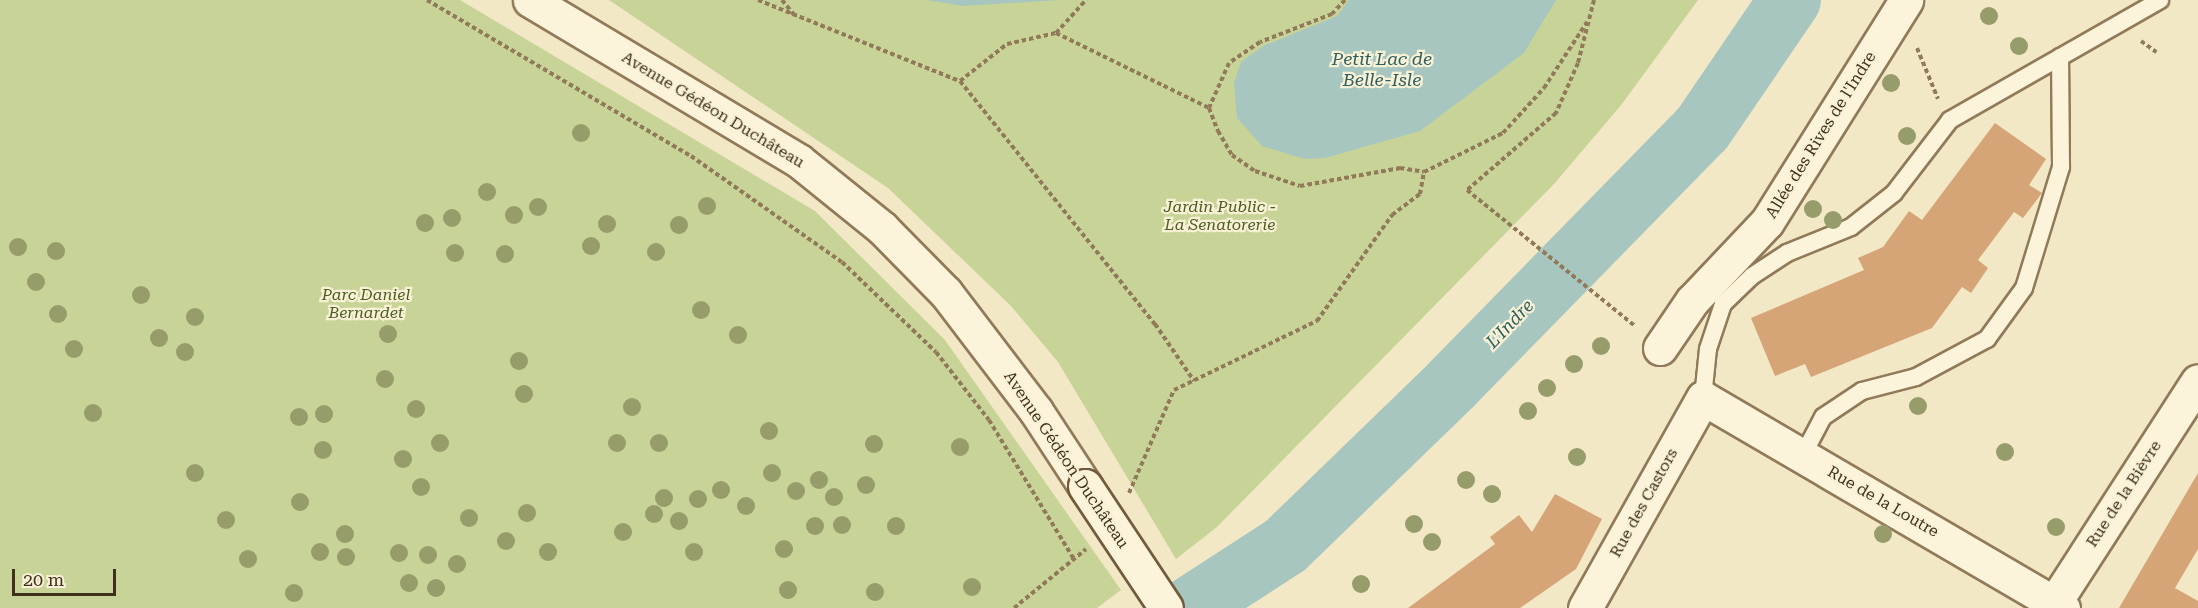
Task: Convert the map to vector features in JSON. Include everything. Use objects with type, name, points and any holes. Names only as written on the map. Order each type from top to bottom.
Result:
[{"type":"street","name":"Avenue Gédéon Duchâteau","points":[[530,0],[800,161],[882,228],[946,293],[1036,411],[1166,608]]},
{"type":"street","name":"Allée des Rives de l'Indre","points":[[1660,348],[1692,301],[1767,222],[1906,0]]},
{"type":"street","name":"Rue de la Bièvre","points":[[2056,606],[2198,381]]},
{"type":"street","name":"Rue de la Loutre","points":[[1702,398],[1803,455],[2056,606]]},
{"type":"street","name":"Rue des Castors","points":[[1586,608],[1702,398]]},
{"type":"lane","points":[[1702,398],[1708,349],[1723,304],[1752,276],[1787,254],[1851,227],[1894,193],[1950,120],[2160,0]]},
{"type":"lane","points":[[1803,455],[1823,417],[1862,391],[1916,377],[1987,339],[2024,288],[2061,167],[2060,57]]},
{"type":"path","points":[[427,0],[692,156],[797,225],[894,306],[989,420],[1075,561]]},
{"type":"path","points":[[758,0],[960,81],[1148,315],[1194,381],[1317,321],[1392,215],[1420,194],[1424,172]]},
{"type":"path","points":[[782,0],[794,16]]},
{"type":"path","points":[[960,81],[1008,44],[1056,33],[1086,0]]},
{"type":"path","points":[[1209,108],[1229,63],[1260,42],[1332,14],[1345,0]]},
{"type":"path","points":[[1594,0],[1578,63],[1556,113],[1467,190],[1508,220],[1618,311]]},
{"type":"path","points":[[1056,33],[1209,108],[1232,155],[1255,171],[1300,186],[1400,168],[1424,172],[1503,133],[1544,88],[1587,22]]},
{"type":"green space","name":"Parc Daniel Bernardet","points":[[0,0],[460,0],[815,211],[945,340],[1121,590],[1097,608],[0,608]]},
{"type":"green space","name":"Jardin Public - La Senatorerie","points":[[609,0],[1698,0],[1622,104],[1554,184],[1217,527],[1176,559],[1058,362],[1011,306],[888,188]]},
{"type":"water","points":[[926,0],[1060,0],[963,6]]},
{"type":"water","name":"Petit Lac de Belle-Isle","points":[[1349,0],[1556,0],[1524,53],[1420,131],[1325,158],[1305,159],[1262,146],[1237,118],[1234,83],[1241,62],[1263,46],[1337,16]]},
{"type":"building","points":[[1995,123],[2046,159],[2029,185],[2042,193],[2023,218],[2014,212],[1978,260],[1988,268],[1971,293],[1962,287],[1932,328],[1811,377],[1805,364],[1775,376],[1751,318],[1864,270],[1858,258],[1883,247],[1909,211],[1922,220]]},
{"type":"building","points":[[2198,473],[2198,549],[2175,588],[2198,601],[2198,608],[2119,608]]},
{"type":"building","points":[[1555,494],[1602,519],[1576,569],[1520,608],[1408,608],[1495,544],[1490,537],[1519,515],[1532,532]]},
{"type":"waterway","name":"L'Indre","points":[[1189,608],[1285,546],[1453,383],[1702,129],[1790,0]]}]
